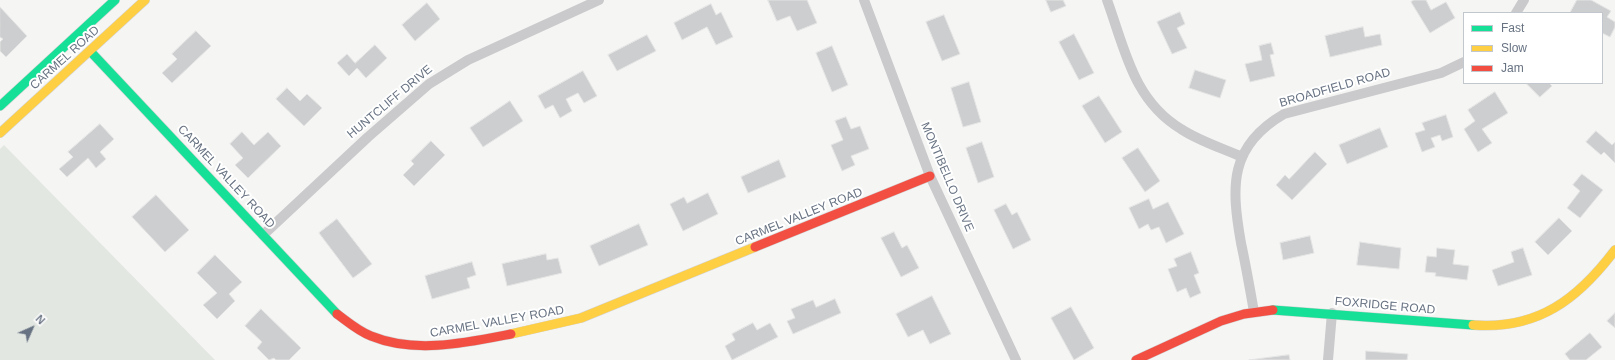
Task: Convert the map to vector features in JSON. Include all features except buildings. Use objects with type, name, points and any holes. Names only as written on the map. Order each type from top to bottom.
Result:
[{"type":"street","name":"CARMEL ROAD","points":[[0,106],[115,0]]},
{"type":"street","name":"CARMEL ROAD","points":[[0,133],[145,0]]},
{"type":"street","name":"HUNTCLIFF DRIVE","points":[[263,235],[368,137],[429,84],[468,60],[599,0]]},
{"type":"street","name":"MONTIBELLO DRIVE","points":[[864,0],[930,176],[1016,360]]},
{"type":"street","points":[[1107,0],[1131,70],[1139,87],[1157,111],[1181,130],[1242,157]]},
{"type":"street","points":[[1517,12],[1524,0]]},
{"type":"street","name":"CARMEL VALLEY ROAD","points":[[90,51],[334,311],[358,330],[377,339],[398,346],[419,348],[440,346],[546,328],[599,312],[930,176]]},
{"type":"street","name":"BROADFIELD ROAD","points":[[1254,312],[1235,200],[1237,172],[1242,157],[1254,137],[1284,114],[1441,73],[1463,62]]},
{"type":"street","name":"FOXRIDGE ROAD","points":[[1136,360],[1221,321],[1254,312],[1275,310],[1486,326],[1515,323],[1540,315],[1561,305],[1575,295],[1595,276],[1615,250]]},
{"type":"street","points":[[1328,360],[1332,314]]},
{"type":"shaded area","points":[[4,145],[215,360],[0,360],[0,149]]},
{"type":"traffic: fast","points":[[0,106],[115,0]]},
{"type":"traffic: fast","points":[[90,51],[337,314]]},
{"type":"traffic: fast","points":[[1273,310],[1473,325]]},
{"type":"traffic: slow","points":[[0,133],[145,0]]},
{"type":"traffic: slow","points":[[511,334],[581,318],[755,247]]},
{"type":"traffic: slow","points":[[1473,325],[1496,325],[1517,322],[1537,316],[1554,308],[1571,297],[1586,283],[1615,250]]},
{"type":"traffic: jam","points":[[755,247],[930,176]]},
{"type":"traffic: jam","points":[[1136,360],[1221,321],[1244,314],[1273,310]]},
{"type":"traffic: jam","points":[[337,314],[366,334],[405,345],[440,345],[476,341],[511,334]]}]
